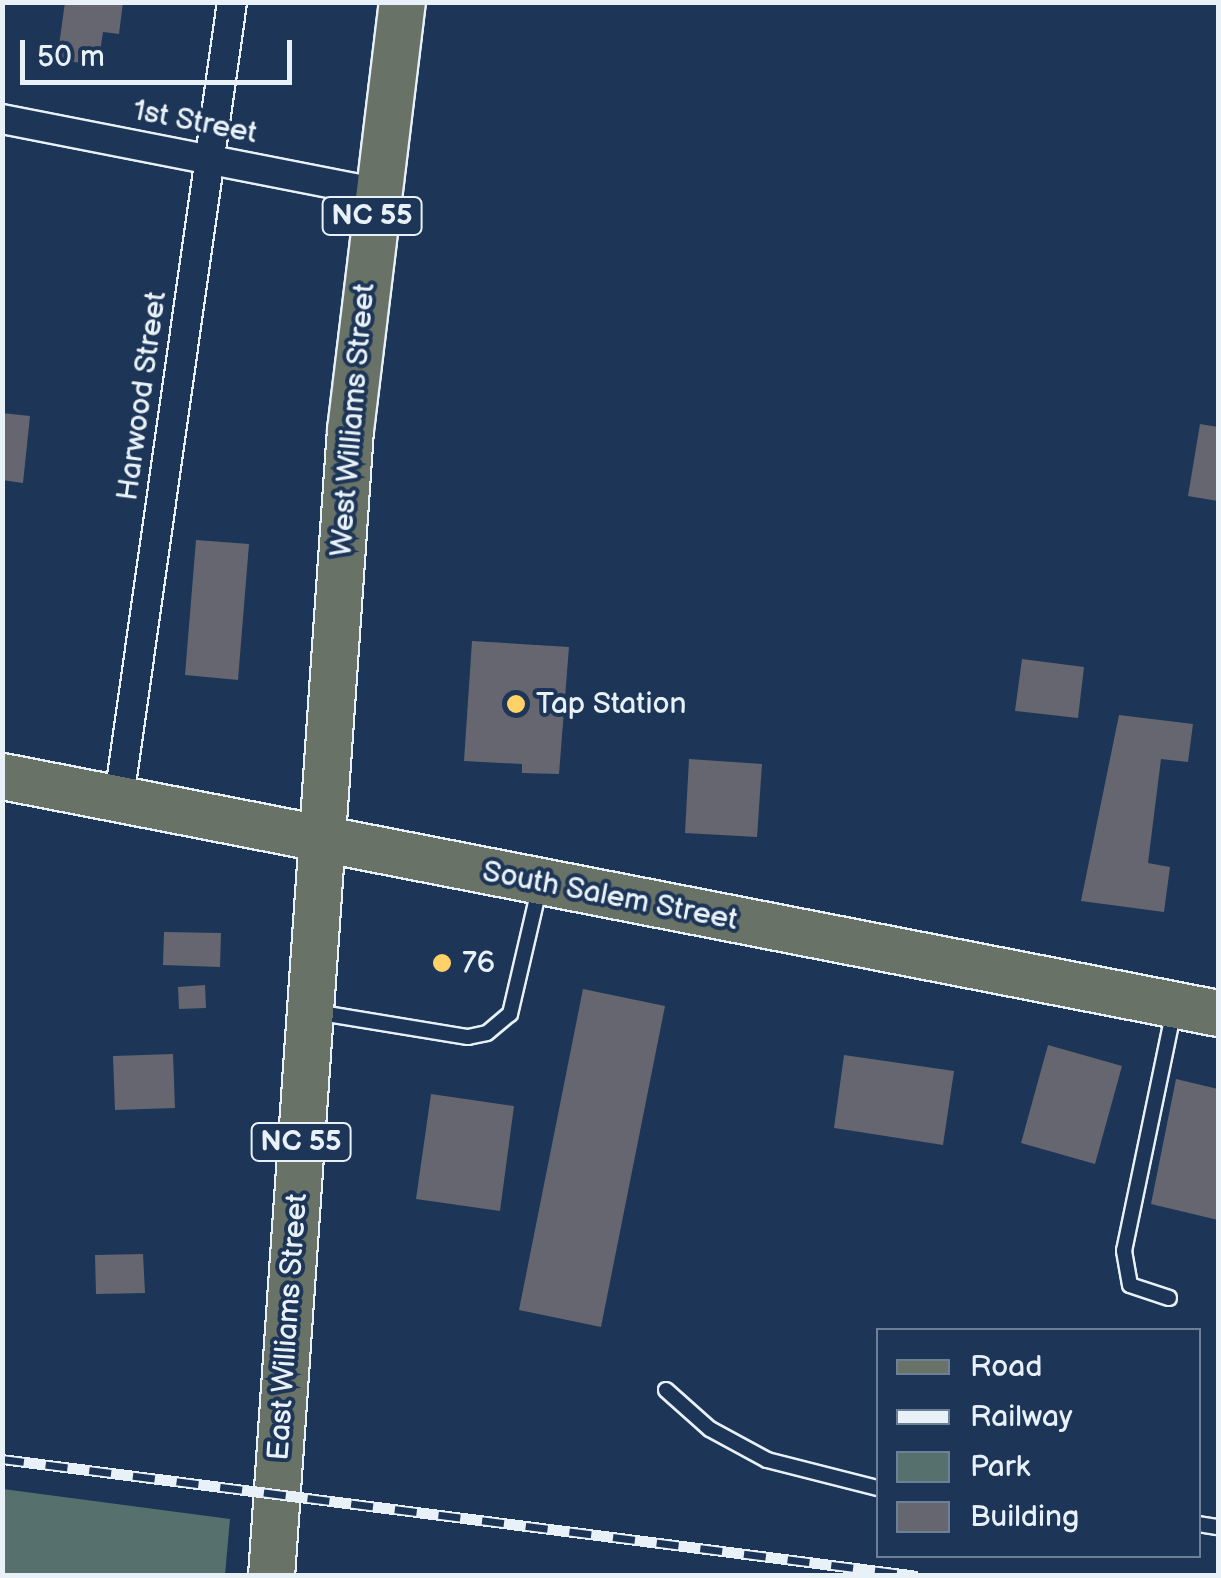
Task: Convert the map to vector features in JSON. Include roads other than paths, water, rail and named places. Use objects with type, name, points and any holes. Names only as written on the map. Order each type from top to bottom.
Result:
[{"type":"main road","name":"West Williams Street","points":[[321,839],[375,192],[402,2]]},
{"type":"main road","name":"South Salem Street","points":[[2,776],[1218,1013]]},
{"type":"main road","name":"East Williams Street","points":[[271,1576],[321,839]]},
{"type":"street","name":"Harwood Street","points":[[119,798],[232,2]]},
{"type":"street","name":"1st Street","points":[[2,119],[375,192]]},
{"type":"lane","points":[[310,1012],[468,1037],[487,1033],[510,1014],[540,883]]},
{"type":"lane","points":[[1169,1298],[1130,1286],[1124,1251],[1175,1005]]},
{"type":"lane","points":[[666,1390],[710,1430],[767,1460],[876,1487]]},
{"type":"railway","points":[[2,1459],[918,1576]]},
{"type":"place","name":"Tap Station","points":[[516,704]]},
{"type":"place","name":"76","points":[[442,963]]}]
